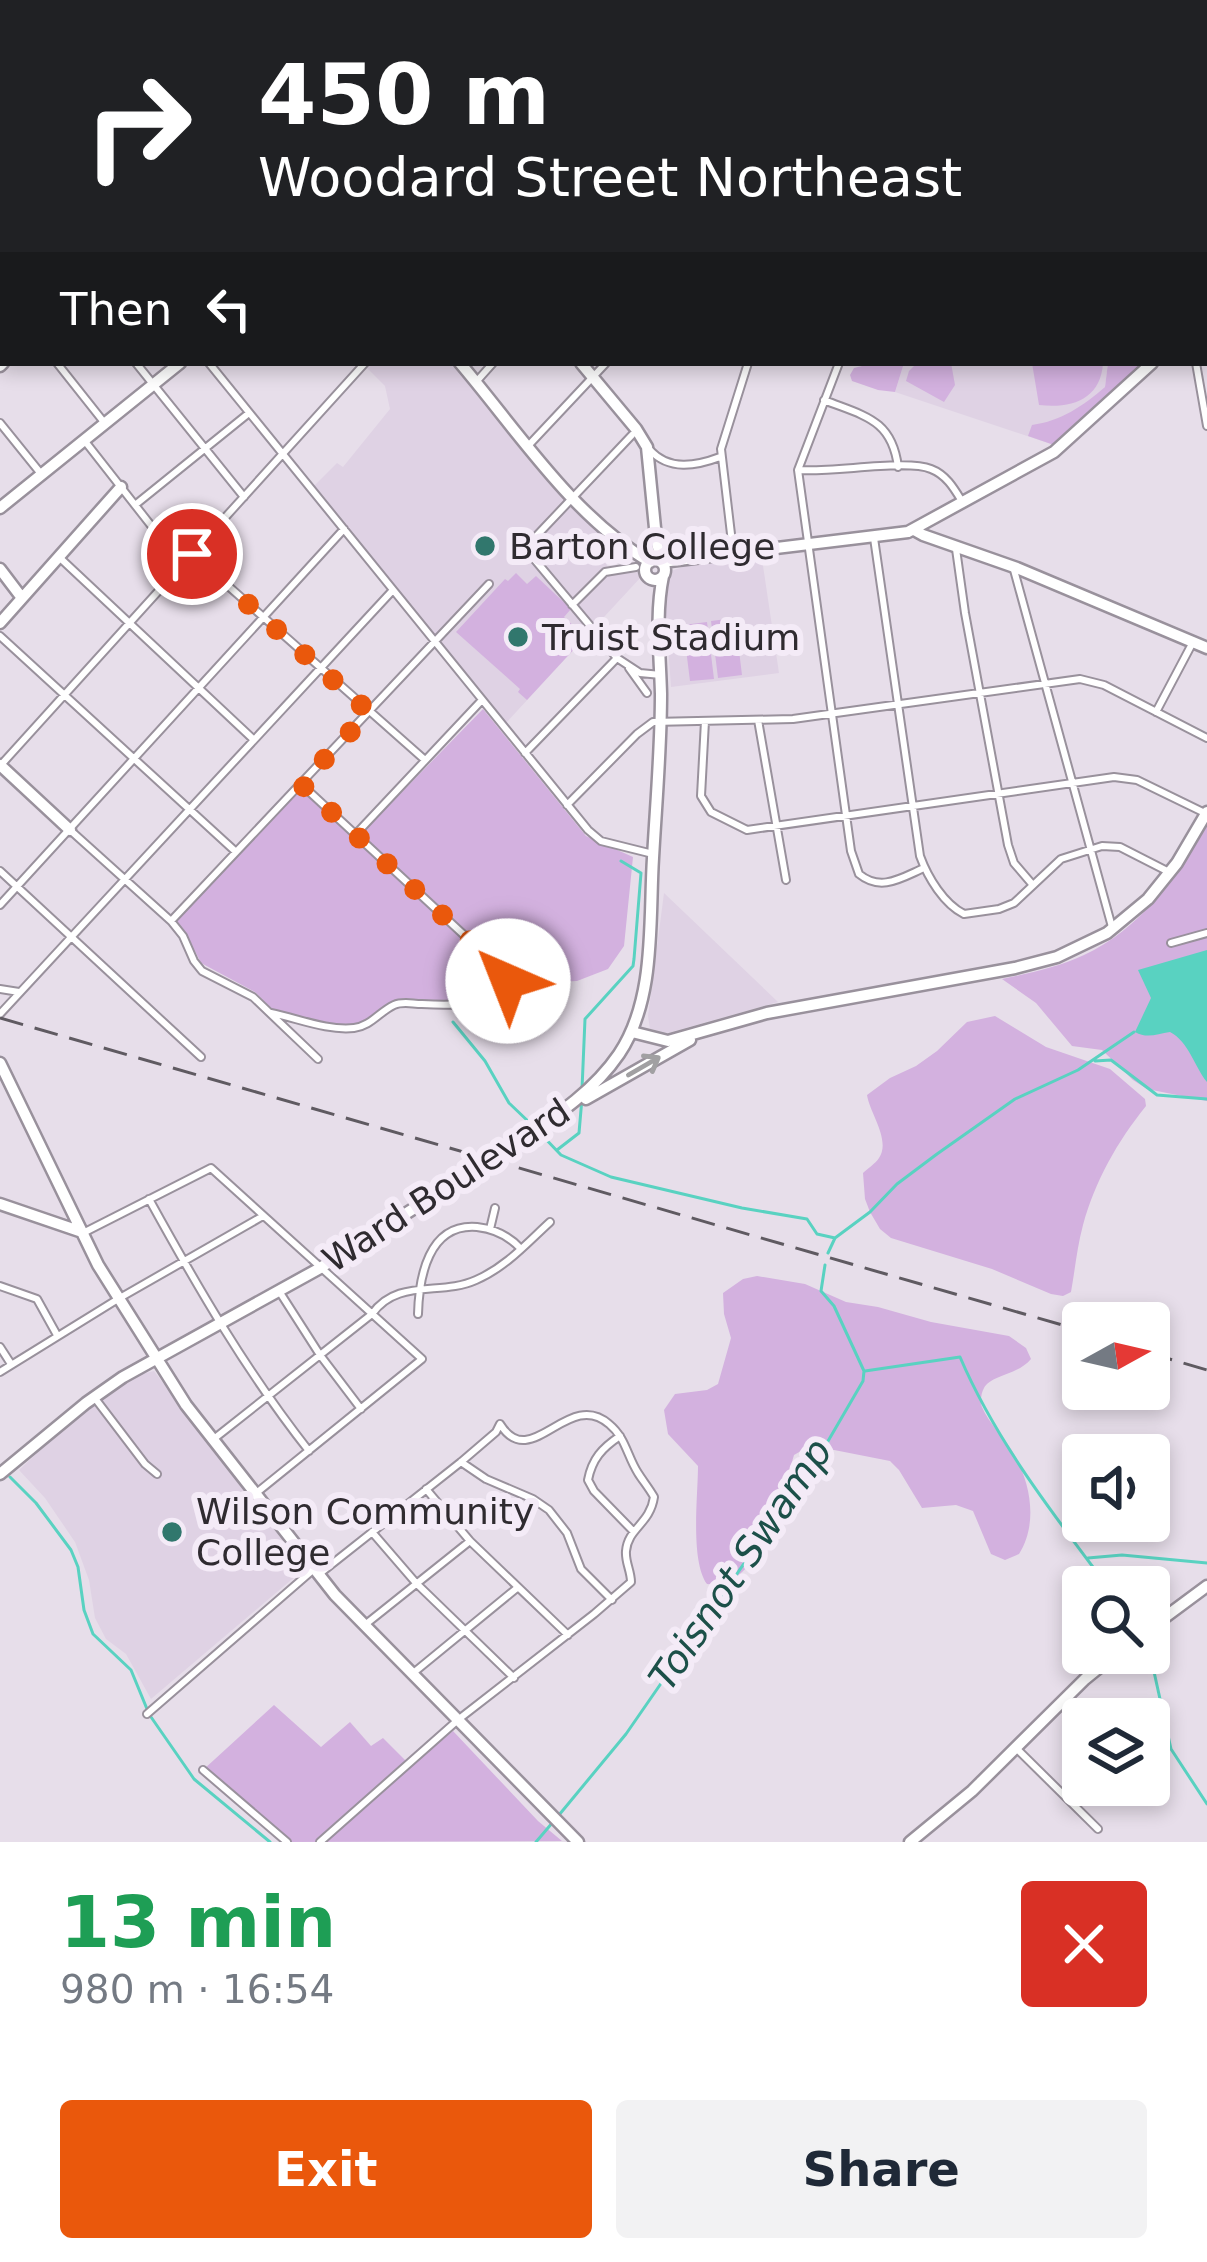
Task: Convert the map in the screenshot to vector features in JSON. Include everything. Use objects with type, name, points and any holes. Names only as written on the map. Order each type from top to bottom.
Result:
[{"type":"main road","points":[[0,508],[176,366]]},
{"type":"main road","points":[[463,366],[573,497],[654,568]]},
{"type":"main road","points":[[584,366],[636,429],[654,464],[660,722],[646,969],[632,1032],[668,1041],[797,1006],[1032,964],[1074,950],[1140,907],[1171,873],[1207,813]]},
{"type":"main road","points":[[654,568],[914,530],[1061,448],[1149,366]]},
{"type":"main road","points":[[0,623],[121,488]]},
{"type":"main road","points":[[914,530],[1207,648]]},
{"type":"main road","points":[[0,569],[22,598]]},
{"type":"main road","points":[[0,765],[70,830]]},
{"type":"main road","points":[[569,1108],[720,1026]]},
{"type":"main road","name":"Ward Boulevard","points":[[0,1474],[94,1397],[320,1268],[569,1108],[610,1067],[632,1032]]},
{"type":"main road","points":[[0,1063],[118,1299],[212,1440],[363,1626],[578,1842]]},
{"type":"main road","points":[[0,1204],[83,1233]]},
{"type":"main road","points":[[1170,1613],[1207,1586]]},
{"type":"main road","points":[[910,1842],[972,1791],[1091,1674]]},
{"type":"street","points":[[59,366],[105,424]]},
{"type":"street","points":[[138,366],[244,497]]},
{"type":"street","points":[[211,366],[567,805],[598,839],[653,854]]},
{"type":"street","points":[[0,765],[362,366]]},
{"type":"street","points":[[476,382],[491,366]]},
{"type":"street","points":[[528,446],[603,366]]},
{"type":"street","points":[[733,555],[722,442],[747,366]]},
{"type":"street","points":[[836,366],[798,470],[854,866],[866,880],[884,884],[925,868]]},
{"type":"street","points":[[1197,366],[1207,426]]},
{"type":"street","points":[[824,400],[883,427],[895,443],[898,467]]},
{"type":"street","points":[[135,506],[249,412]]},
{"type":"street","points":[[0,423],[41,475]]},
{"type":"street","points":[[632,435],[525,548],[647,693]]},
{"type":"street","points":[[84,440],[182,565]]},
{"type":"street","points":[[654,464],[688,465],[722,456]]},
{"type":"street","points":[[798,470],[917,466],[933,470],[950,483],[963,503]]},
{"type":"street","points":[[0,905],[344,529]]},
{"type":"street","points":[[874,538],[925,868],[952,906],[964,914],[1006,907],[1061,860],[1108,845],[1171,873]]},
{"type":"street","points":[[956,546],[1012,859],[1033,884]]},
{"type":"street","points":[[192,554],[425,760]]},
{"type":"street","points":[[59,557],[253,739]]},
{"type":"street","points":[[1013,566],[1113,928]]},
{"type":"street","points":[[572,605],[605,572],[654,568]]},
{"type":"street","points":[[171,921],[489,584]]},
{"type":"street","points":[[0,1015],[393,590]]},
{"type":"street","points":[[0,636],[236,852]]},
{"type":"street","points":[[1156,712],[1193,642]]},
{"type":"street","points":[[525,753],[617,658]]},
{"type":"street","points":[[629,668],[661,674]]},
{"type":"street","points":[[567,805],[646,724],[660,722],[793,719],[1087,680],[1207,739]]},
{"type":"street","points":[[355,835],[482,700]]},
{"type":"street","points":[[758,720],[786,880]]},
{"type":"street","points":[[705,721],[701,796],[707,808],[747,830],[1103,777],[1131,778],[1207,813]]},
{"type":"street","points":[[271,1012],[352,1028],[402,1003],[478,1002],[508,981],[505,973],[301,784]]},
{"type":"street","points":[[70,830],[171,921],[202,971],[253,997],[318,1059]]},
{"type":"street","points":[[0,871],[201,1057]]},
{"type":"street","points":[[1172,943],[1207,933]]},
{"type":"street","points":[[0,989],[19,992]]},
{"type":"street","points":[[83,1233],[211,1168],[422,1360],[255,1494]]},
{"type":"street","points":[[149,1199],[219,1324],[267,1398],[309,1451]]},
{"type":"street","points":[[490,1229],[495,1208]]},
{"type":"street","points":[[0,1372],[263,1216]]},
{"type":"street","points":[[212,1440],[377,1306],[399,1292],[476,1280],[506,1263],[550,1222]]},
{"type":"street","points":[[418,1314],[426,1260],[445,1235],[468,1227],[490,1229],[521,1249]]},
{"type":"street","points":[[471,1269],[476,1280]]},
{"type":"street","points":[[0,1286],[37,1299],[58,1336]]},
{"type":"street","points":[[279,1291],[361,1409]]},
{"type":"street","points":[[0,1347],[11,1365]]},
{"type":"street","points":[[94,1397],[157,1474]]},
{"type":"street","points":[[147,1714],[316,1572],[461,1462],[500,1424],[506,1433],[523,1441],[537,1439],[570,1417],[594,1416],[609,1424],[654,1497],[651,1512],[634,1532],[625,1555],[631,1582],[459,1719],[320,1842]]},
{"type":"street","points":[[620,1436],[595,1458],[587,1480],[634,1532]]},
{"type":"street","points":[[461,1462],[486,1480],[549,1510],[567,1533],[581,1569],[612,1600]]},
{"type":"street","points":[[426,1489],[470,1541],[568,1635]]},
{"type":"street","points":[[372,1532],[416,1583],[514,1678]]},
{"type":"street","points":[[363,1626],[470,1541]]},
{"type":"street","points":[[412,1674],[517,1588]]},
{"type":"street","points":[[1016,1748],[1098,1829]]},
{"type":"street","points":[[203,1770],[286,1842]]},
{"type":"shaded area","name":"Barton College","points":[[459,366],[616,542],[600,550],[611,575],[639,572],[641,577],[506,723],[313,487],[337,463],[343,467],[390,409],[385,386],[366,367]]},
{"type":"shaded area","points":[[903,366],[1108,366],[1105,387],[1057,446],[895,392]]},
{"type":"shaded area","points":[[903,366],[895,392],[852,381],[854,368]]},
{"type":"shaded area","points":[[914,366],[952,366],[955,385],[944,402],[906,381]]},
{"type":"shaded area","points":[[1032,366],[1102,366],[1097,385],[1083,399],[1039,405]]},
{"type":"shaded area","points":[[1108,366],[1141,366],[1057,446],[1028,436],[1032,425],[1071,412],[1105,387]]},
{"type":"shaded area","name":"Barton College","points":[[762,559],[779,673],[671,687],[667,576],[689,565]]},
{"type":"shaded area","name":"Truist Stadium","points":[[516,573],[527,584],[536,576],[571,609],[564,617],[580,632],[571,641],[576,647],[527,700],[456,632]]},
{"type":"shaded area","points":[[735,618],[742,675],[718,678],[711,621]]},
{"type":"shaded area","points":[[707,622],[714,679],[690,681],[683,625]]},
{"type":"shaded area","points":[[483,709],[586,836],[633,857],[624,946],[608,969],[577,981],[527,983],[462,1010],[399,1006],[357,1030],[290,1018],[273,1010],[255,992],[201,963],[176,921],[302,789],[356,839]]},
{"type":"shaded area","points":[[1207,826],[1207,1101],[1147,1089],[1102,1050],[1072,1046],[1036,1003],[1002,979],[1074,959],[1122,931],[1169,883]]},
{"type":"shaded area","points":[[664,893],[778,1002],[668,1033],[650,1029]]},
{"type":"shaded area","points":[[1207,950],[1207,1082],[1177,1036],[1135,1032],[1151,998],[1138,970]]},
{"type":"shaded area","points":[[995,1016],[1046,1047],[1110,1069],[1145,1099],[1146,1106],[1116,1148],[1094,1193],[1081,1233],[1071,1292],[1063,1296],[891,1238],[880,1229],[865,1199],[863,1173],[879,1158],[883,1143],[867,1095],[937,1051],[967,1022]]},
{"type":"shaded area","points":[[757,1276],[805,1284],[846,1302],[1009,1336],[1026,1348],[1031,1359],[987,1384],[981,1400],[1025,1478],[1029,1530],[1019,1554],[1005,1560],[991,1554],[973,1511],[956,1505],[922,1508],[890,1461],[824,1448],[794,1455],[775,1515],[755,1557],[726,1582],[707,1584],[698,1560],[698,1466],[668,1434],[664,1410],[675,1394],[718,1384],[731,1338],[723,1293]]},
{"type":"shaded area","name":"Wilson Community College","points":[[154,1371],[304,1569],[151,1699],[126,1654],[106,1639],[95,1618],[89,1580],[75,1542],[19,1470],[112,1391]]},
{"type":"shaded area","points":[[274,1705],[321,1747],[350,1722],[371,1746],[383,1738],[411,1766],[453,1731],[562,1841],[283,1842],[203,1770]]},
{"type":"waterway","points":[[582,1089],[585,1019],[633,966],[641,873],[621,861]]},
{"type":"waterway","points":[[453,1022],[485,1061],[509,1103],[531,1124]]},
{"type":"waterway","name":"Toisnot Swamp","points":[[828,1253],[835,1238],[937,1154],[1015,1099],[1078,1070],[1134,1032]]},
{"type":"waterway","points":[[1095,1061],[1111,1060],[1157,1095],[1207,1099]]},
{"type":"waterway","points":[[557,1150],[579,1133],[582,1098]]},
{"type":"waterway","points":[[538,1131],[561,1155],[611,1177],[807,1219],[817,1234],[835,1238]]},
{"type":"waterway","name":"Toisnot Swamp","points":[[559,1815],[626,1734],[824,1448],[863,1381],[864,1371],[834,1306],[821,1291],[825,1265]]},
{"type":"waterway","points":[[865,1371],[960,1357],[1008,1447],[1092,1566]]},
{"type":"waterway","points":[[10,1477],[71,1550],[93,1634],[131,1670],[147,1709]]},
{"type":"waterway","points":[[1088,1558],[1122,1555],[1207,1563]]},
{"type":"waterway","points":[[1154,1674],[1171,1749],[1207,1804]]},
{"type":"waterway","points":[[151,1717],[194,1779],[270,1842]]},
{"type":"waterway","name":"Toisnot Swamp","points":[[536,1842],[553,1822]]},
{"type":"railway","points":[[0,1018],[1062,1325]]},
{"type":"railway","points":[[1170,1359],[1207,1370]]},
{"type":"place","name":"Barton College","points":[[485,546]]},
{"type":"place","name":"Truist Stadium","points":[[518,637]]},
{"type":"place","name":"Wilson Community College","points":[[172,1532]]},
{"type":"route","points":[[192,554],[369,712],[301,784],[505,973],[508,981]]}]
